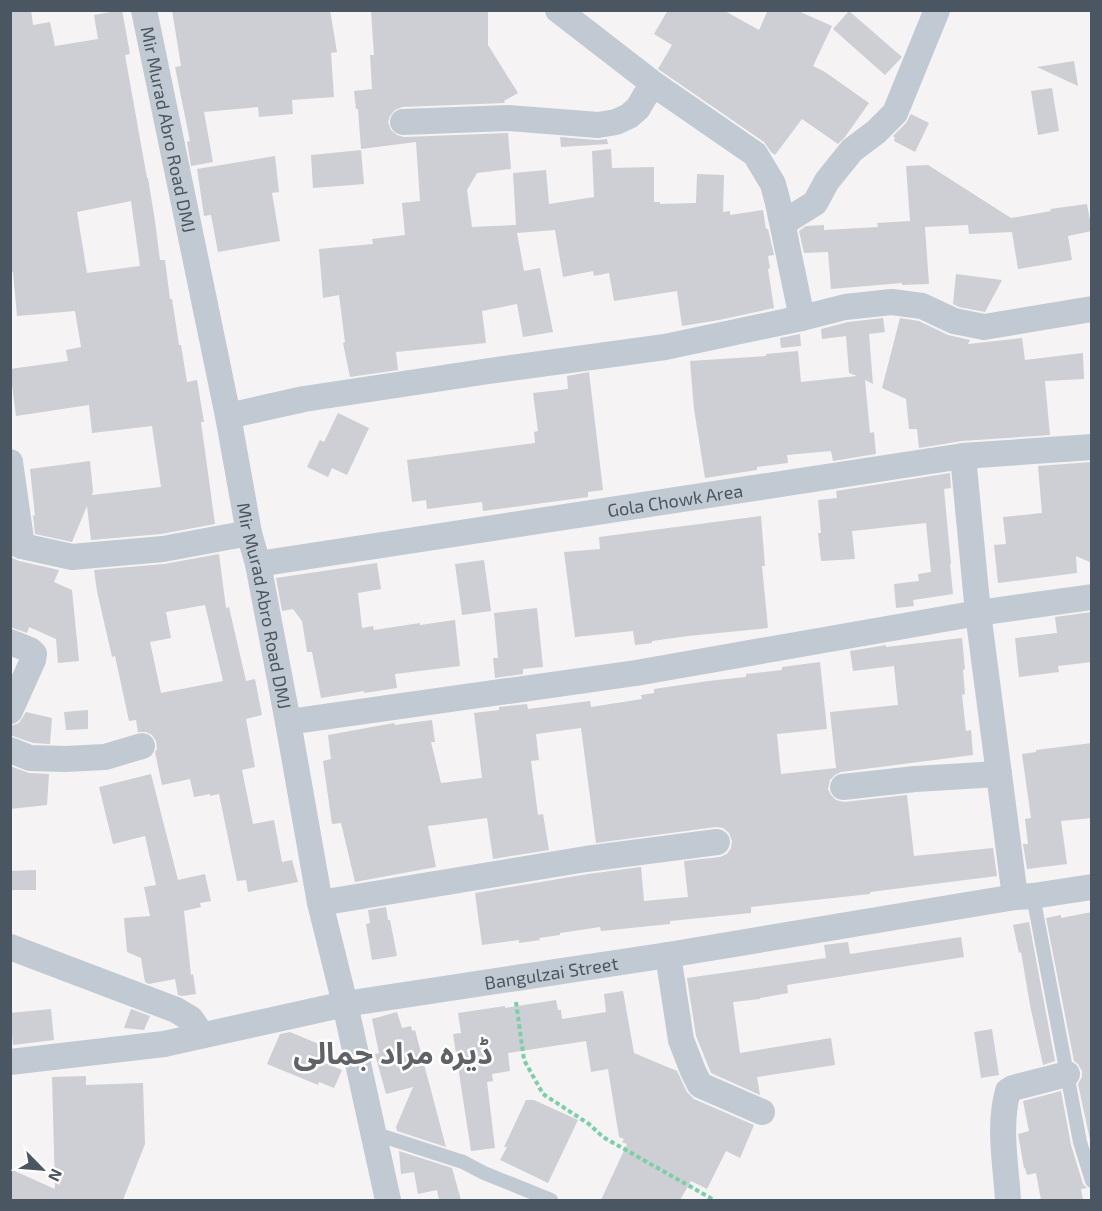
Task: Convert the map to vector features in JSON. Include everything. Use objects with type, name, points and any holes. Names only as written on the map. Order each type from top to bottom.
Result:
[{"type":"street","name":"Mir Murad Abro Road DMJ","points":[[144,10],[228,417],[249,533],[258,564],[320,903],[388,1200]]},
{"type":"street","points":[[558,10],[655,85],[755,154],[773,184],[802,318]]},
{"type":"street","points":[[783,223],[814,202],[827,181],[852,150],[876,132],[895,113],[937,10]]},
{"type":"street","points":[[403,122],[508,118],[598,125],[616,122],[629,116],[655,85]]},
{"type":"street","points":[[228,417],[304,399],[665,347],[845,307],[892,302],[922,306],[954,321],[984,327],[1092,309]]},
{"type":"street","name":"Gola Chowk Area","points":[[258,564],[963,456],[1092,447]]},
{"type":"street","points":[[963,456],[978,613],[999,774],[1024,896]]},
{"type":"street","points":[[10,462],[16,543],[72,557],[163,549],[249,533]]},
{"type":"street","points":[[288,722],[636,673],[978,613],[1092,597]]},
{"type":"street","points":[[10,642],[34,654],[10,711]]},
{"type":"street","points":[[10,750],[30,758],[65,759],[105,757],[142,746]]},
{"type":"street","points":[[843,787],[915,779],[999,774]]},
{"type":"street","points":[[320,903],[586,859],[717,842]]},
{"type":"street","name":"Bangulzai Street","points":[[10,1062],[164,1044],[345,1005],[1092,887]]},
{"type":"street","points":[[10,947],[176,1010],[191,1019],[202,1035]]},
{"type":"street","points":[[668,955],[681,1040],[700,1085],[762,1112]]},
{"type":"street","points":[[1008,1200],[1004,1130],[1008,1091],[1067,1074]]},
{"type":"lane","points":[[1024,896],[1067,1074],[1080,1142],[1092,1181]]},
{"type":"lane","points":[[373,1133],[463,1162],[550,1200]]},
{"type":"path","points":[[513,979],[524,1060],[543,1094],[589,1124],[603,1137],[714,1200]]},
{"type":"building","points":[[10,10],[31,10],[33,25],[50,22],[55,46],[98,39],[94,15],[122,10],[130,54],[125,55],[148,178],[160,260],[165,260],[170,299],[172,299],[187,382],[197,380],[215,524],[161,534],[91,540],[87,506],[72,542],[35,534],[30,469],[90,461],[92,495],[161,487],[152,426],[92,433],[89,405],[16,416],[10,369],[68,361],[66,350],[81,347],[75,311],[17,316],[13,272],[10,272]],"holes":[[[131,201],[140,266],[87,273],[77,212]]]},
{"type":"building","points":[[172,10],[330,10],[337,52],[331,53],[334,97],[292,100],[293,114],[259,117],[258,107],[204,112],[213,162],[191,166],[187,142],[190,141],[175,67],[181,66]]},
{"type":"building","points":[[387,10],[488,11],[488,45],[518,93],[504,101],[505,103],[402,107],[395,110],[388,122],[391,130],[404,137],[508,133],[511,169],[477,173],[467,190],[472,227],[516,225],[513,173],[546,170],[549,204],[594,197],[592,151],[611,149],[612,168],[654,167],[654,202],[660,202],[660,204],[696,203],[697,174],[724,175],[723,212],[730,211],[730,215],[763,210],[774,255],[768,256],[770,268],[768,269],[774,308],[682,326],[677,291],[614,301],[609,273],[594,276],[593,271],[563,277],[555,230],[517,233],[524,271],[540,268],[553,332],[523,337],[517,304],[482,311],[486,343],[396,352],[398,370],[350,377],[343,343],[345,342],[339,295],[323,298],[319,249],[373,244],[372,239],[405,235],[402,203],[420,201],[416,142],[361,149],[358,109],[356,109],[354,91],[372,89],[370,55],[374,55],[371,12]]},
{"type":"building","points":[[668,10],[723,10],[759,30],[768,10],[796,10],[832,26],[813,66],[869,103],[838,144],[802,119],[775,155],[764,142],[658,69],[672,45],[654,34]]},
{"type":"building","points":[[849,11],[902,57],[885,75],[833,29]]},
{"type":"building","points":[[1074,61],[1078,86],[1037,67]]},
{"type":"building","points":[[1052,88],[1059,131],[1038,135],[1031,91]]},
{"type":"building","points":[[911,114],[929,123],[915,152],[894,141],[893,136],[906,123]]},
{"type":"building","points":[[560,137],[607,139],[608,144],[561,147]]},
{"type":"building","points":[[361,150],[364,184],[313,188],[311,155]]},
{"type":"building","points":[[275,156],[279,192],[272,193],[280,241],[218,252],[211,215],[204,216],[197,169]]},
{"type":"building","points":[[928,165],[1011,218],[1087,204],[1092,231],[1068,236],[1072,260],[1018,269],[1012,232],[969,234],[968,225],[925,227],[929,284],[902,285],[902,283],[831,289],[828,252],[804,253],[799,231],[806,226],[824,225],[824,230],[878,227],[877,223],[910,221],[906,166]]},
{"type":"building","points":[[956,274],[1002,280],[985,312],[953,304]]},
{"type":"building","points":[[883,318],[885,332],[869,334],[873,384],[865,380],[870,433],[874,432],[876,454],[833,461],[831,451],[787,455],[788,463],[705,478],[694,409],[690,361],[766,356],[766,354],[798,351],[801,382],[857,376],[849,373],[846,336],[822,339],[821,329],[848,322]]},
{"type":"building","points":[[900,318],[919,321],[948,335],[970,340],[968,344],[1022,338],[1025,360],[1083,353],[1084,379],[1045,381],[1050,435],[962,441],[919,448],[917,429],[909,429],[906,399],[882,388]]},
{"type":"building","points":[[800,334],[801,346],[781,348],[780,338]]},
{"type":"building","points":[[589,372],[603,490],[588,492],[588,497],[483,511],[482,502],[427,509],[426,500],[412,502],[407,460],[535,443],[534,432],[538,431],[533,393],[568,389],[567,376]]},
{"type":"building","points":[[338,413],[369,428],[347,475],[332,468],[328,477],[307,467],[320,440],[324,442]]},
{"type":"building","points":[[1092,462],[1092,563],[1076,556],[1077,573],[998,583],[994,545],[1006,544],[1003,517],[1042,513],[1038,466]]},
{"type":"building","points":[[950,473],[951,488],[944,489],[953,594],[913,600],[914,606],[896,608],[894,584],[919,581],[918,574],[931,572],[926,523],[852,531],[855,559],[821,561],[818,500],[837,498],[836,491]]},
{"type":"building","points":[[761,516],[765,566],[762,566],[768,628],[688,636],[635,645],[633,631],[575,637],[564,552],[600,549],[599,537]]},
{"type":"building","points":[[219,554],[226,608],[229,607],[246,681],[255,679],[262,715],[246,719],[255,767],[242,770],[253,824],[274,820],[282,862],[292,860],[298,882],[248,892],[246,880],[237,881],[219,794],[194,797],[190,779],[162,785],[155,752],[156,741],[146,732],[138,732],[136,720],[129,721],[115,656],[112,657],[94,570],[164,564]],"holes":[[[205,605],[223,681],[161,693],[150,642],[171,638],[166,612]]]},
{"type":"building","points":[[10,557],[59,570],[54,582],[72,590],[79,661],[58,663],[56,639],[29,627],[27,633],[10,627]]},
{"type":"building","points":[[484,560],[491,611],[462,615],[455,564]]},
{"type":"building","points":[[377,563],[381,589],[358,593],[362,628],[373,626],[374,630],[455,620],[460,666],[395,674],[397,688],[321,698],[312,652],[307,652],[302,621],[293,609],[282,611],[276,578]]},
{"type":"building","points":[[537,608],[543,667],[523,669],[523,674],[495,678],[493,658],[498,658],[494,613]]},
{"type":"building","points":[[1092,612],[1092,662],[1058,666],[1059,672],[1019,677],[1015,638],[1057,633],[1055,617]]},
{"type":"building","points":[[962,638],[965,694],[962,695],[966,731],[971,730],[973,755],[841,772],[830,780],[828,789],[836,800],[844,802],[907,795],[914,856],[993,848],[997,876],[870,892],[870,894],[751,907],[751,913],[670,921],[670,924],[601,931],[600,927],[560,933],[560,935],[539,938],[540,940],[519,943],[519,940],[482,945],[475,893],[641,867],[644,901],[688,897],[684,861],[720,857],[727,854],[731,848],[732,841],[729,833],[723,828],[716,827],[596,843],[581,728],[536,734],[539,760],[531,761],[538,815],[543,814],[549,850],[493,859],[487,818],[428,826],[436,867],[355,882],[341,823],[332,824],[323,761],[331,759],[328,735],[394,723],[395,725],[432,720],[435,742],[431,742],[441,783],[482,778],[474,713],[527,704],[528,709],[590,701],[591,707],[642,699],[641,695],[654,693],[654,689],[746,677],[746,674],[782,670],[782,667],[820,662],[827,729],[777,734],[781,774],[836,768],[830,712],[898,705],[894,666],[853,671],[850,651],[886,645],[886,647]]},
{"type":"building","points":[[88,710],[88,729],[66,730],[64,712]]},
{"type":"building","points":[[26,712],[52,718],[50,744],[33,743],[10,735],[10,726],[19,723]]},
{"type":"building","points":[[1092,743],[1092,818],[1061,821],[1067,864],[1027,869],[1023,844],[1028,844],[1025,819],[1031,818],[1022,754]]},
{"type":"building","points":[[10,766],[29,773],[49,774],[47,805],[10,809]]},
{"type":"building","points":[[151,774],[178,880],[205,874],[211,901],[200,903],[201,907],[184,911],[191,975],[193,974],[196,994],[178,995],[175,979],[149,984],[145,982],[141,958],[127,952],[124,918],[150,916],[144,887],[156,885],[145,836],[113,844],[99,787]]},
{"type":"building","points":[[36,870],[36,890],[10,890],[10,871]]},
{"type":"building","points":[[386,907],[397,956],[372,960],[366,924],[370,923],[368,910]]},
{"type":"building","points":[[1092,912],[1092,1149],[1078,1084],[1082,1071],[1074,1061],[1046,918],[1061,915],[1061,918]]},
{"type":"building","points":[[1029,922],[1055,1061],[1043,1065],[1021,952],[1019,953],[1013,925]]},
{"type":"building","points":[[961,937],[964,957],[787,985],[788,993],[733,1002],[740,1053],[831,1038],[835,1065],[757,1077],[760,1095],[711,1073],[696,1036],[687,978],[826,958],[824,945],[848,942],[850,954]]},
{"type":"building","points":[[623,991],[634,1053],[677,1071],[687,1092],[694,1099],[754,1125],[740,1158],[726,1151],[707,1189],[691,1181],[680,1200],[601,1200],[627,1144],[619,1137],[608,1069],[591,1072],[586,1041],[508,1053],[510,1071],[492,1074],[493,1081],[487,1082],[495,1148],[471,1151],[453,1034],[461,1033],[458,1013],[556,1000],[562,1019],[606,1012],[604,994]]},
{"type":"building","points":[[51,1009],[54,1040],[13,1045],[10,1013]]},
{"type":"building","points":[[131,1009],[150,1016],[144,1030],[124,1028]]},
{"type":"building","points":[[397,1012],[402,1028],[411,1026],[412,1031],[415,1030],[446,1147],[397,1131],[396,1127],[413,1087],[386,1094],[375,1054],[379,1053],[372,1019]]},
{"type":"building","points":[[992,1029],[999,1075],[981,1078],[974,1032]]},
{"type":"building","points":[[290,1032],[326,1047],[320,1061],[342,1070],[334,1088],[319,1082],[318,1085],[267,1064],[280,1034]]},
{"type":"building","points":[[86,1076],[86,1085],[143,1083],[145,1144],[123,1200],[10,1200],[10,1169],[55,1189],[52,1077]]},
{"type":"building","points":[[1061,1091],[1071,1145],[1083,1184],[1087,1188],[1081,1189],[1083,1200],[1041,1200],[1036,1173],[1027,1175],[1024,1168],[1018,1134],[1029,1131],[1023,1101]]},
{"type":"building","points":[[526,1100],[534,1100],[578,1120],[548,1183],[500,1160]]},
{"type":"building","points":[[399,1151],[452,1168],[461,1200],[439,1200],[437,1190],[418,1194],[414,1172],[401,1174]]},
{"type":"district","name":"ڈیرہ مراد جمالی","points":[[393,1052]]}]
